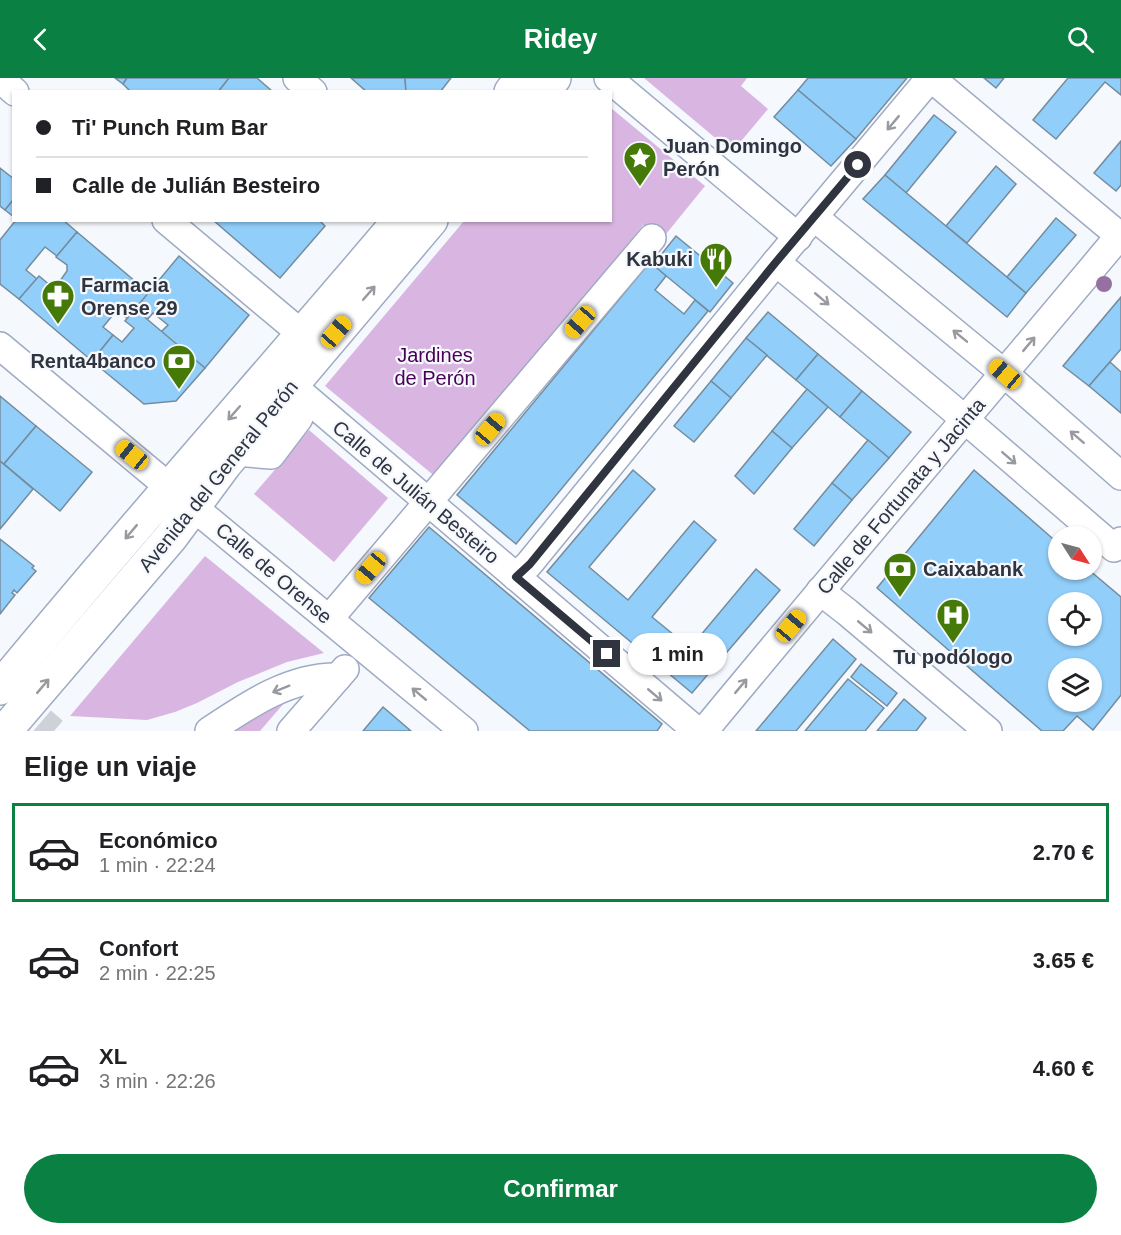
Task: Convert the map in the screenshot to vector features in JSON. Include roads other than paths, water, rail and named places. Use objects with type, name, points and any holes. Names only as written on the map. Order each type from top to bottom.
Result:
[{"type":"main road","points":[[513,90],[522,78]]},
{"type":"main road","points":[[544,90],[554,78]]},
{"type":"main road","name":"Avenida del General Perón","points":[[5,731],[171,537],[181,497],[235,452],[282,377],[303,335],[398,222]]},
{"type":"main road","name":"Avenida del General Perón","points":[[0,688],[181,497],[282,377],[429,222]]},
{"type":"street","points":[[297,78],[311,90]]},
{"type":"street","points":[[608,78],[1005,374],[1121,476]]},
{"type":"street","points":[[516,577],[530,564],[776,262],[931,78],[1121,236]]},
{"type":"street","points":[[0,79],[13,90]]},
{"type":"street","points":[[168,222],[303,335]]},
{"type":"street","name":"Calle de Fortunata y Jacinta","points":[[704,731],[1121,236]]},
{"type":"street","points":[[329,619],[652,238]]},
{"type":"street","points":[[776,262],[1114,548],[1121,541]]},
{"type":"street","name":"Calle de Orense","points":[[0,346],[464,731]]},
{"type":"street","name":"Calle de Julián Besteiro","points":[[282,377],[697,731]]},
{"type":"street","points":[[235,452],[271,455],[299,418]]},
{"type":"street","points":[[820,591],[988,731]]},
{"type":"street","points":[[291,731],[364,648]]},
{"type":"street","points":[[209,731],[270,694],[299,682],[338,677]]},
{"type":"tunnel","points":[[11,694],[54,731]]},
{"type":"place","name":"Juan Domingo Perón","points":[[640,187]]},
{"type":"place","name":"Kabuki","points":[[716,288]]},
{"type":"place","name":"Farmacia Orense 29","points":[[58,325]]},
{"type":"place","name":"Renta4banco","points":[[179,390]]},
{"type":"place","name":"Caixabank","points":[[900,598]]},
{"type":"place","name":"Tu podólogo","points":[[953,644]]},
{"type":"park label","name":"Jardines de Perón","points":[[435,366]]}]
